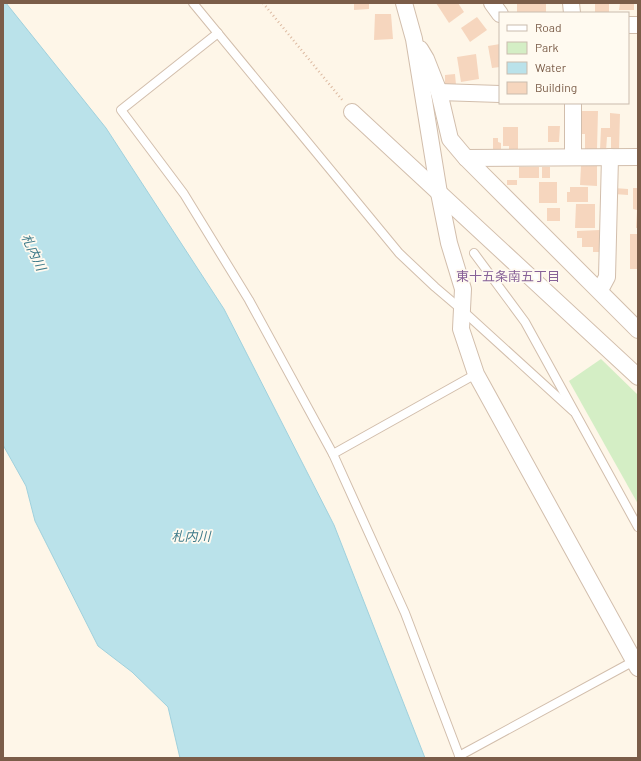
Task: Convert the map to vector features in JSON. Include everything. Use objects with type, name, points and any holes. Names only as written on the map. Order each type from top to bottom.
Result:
[{"type":"street","points":[[404,3],[414,39],[439,193],[449,243],[463,289],[461,330],[476,374],[636,665]]},
{"type":"street","points":[[492,3],[499,13]]},
{"type":"street","points":[[414,39],[426,59],[439,92],[450,139],[466,158],[600,290],[638,330]]},
{"type":"street","points":[[439,92],[499,94]]},
{"type":"street","points":[[572,104],[573,156]]},
{"type":"street","points":[[352,112],[638,377]]},
{"type":"street","points":[[466,158],[573,156],[638,157]]},
{"type":"street","points":[[600,290],[607,277],[610,157]]},
{"type":"lane","points":[[193,3],[399,253],[573,412]]},
{"type":"lane","points":[[218,33],[121,110],[184,194],[249,300],[333,454],[405,613],[459,757],[636,665]]},
{"type":"lane","points":[[474,253],[525,322],[552,369],[573,412],[638,527]]},
{"type":"lane","points":[[333,454],[476,374]]},
{"type":"path","points":[[263,3],[352,112]]},
{"type":"green space","points":[[601,359],[638,395],[638,504],[569,381]]},
{"type":"water","name":"札内川","points":[[3,3],[6,3],[106,128],[224,309],[334,525],[425,758],[180,758],[168,707],[132,672],[98,646],[35,521],[26,486],[3,445]]},
{"type":"building","points":[[354,3],[369,3],[369,9],[354,10]]},
{"type":"building","points":[[436,3],[458,3],[464,12],[449,23]]},
{"type":"building","points":[[517,3],[546,3],[546,12],[517,12]]},
{"type":"building","points":[[595,3],[609,3],[609,12],[595,12]]},
{"type":"building","points":[[620,3],[634,3],[634,10],[619,10]]},
{"type":"building","points":[[375,14],[391,14],[393,39],[374,40]]},
{"type":"building","points":[[477,17],[487,30],[470,42],[461,28]]},
{"type":"building","points":[[499,44],[499,67],[492,68],[488,46]]},
{"type":"building","points":[[476,54],[479,79],[461,82],[457,57]]},
{"type":"building","points":[[455,74],[456,85],[445,86],[445,75]]},
{"type":"building","points":[[579,111],[598,111],[597,149],[585,149],[585,134],[578,134]]},
{"type":"building","points":[[610,113],[620,114],[619,150],[611,150],[611,137],[607,137],[606,151],[600,150],[601,128],[610,128]]},
{"type":"building","points":[[548,126],[560,126],[559,142],[548,142]]},
{"type":"building","points":[[503,127],[518,127],[518,149],[509,149],[509,146],[503,146]]},
{"type":"building","points":[[493,138],[498,138],[498,142],[501,143],[501,149],[493,149]]},
{"type":"building","points":[[581,166],[597,166],[597,186],[580,185]]},
{"type":"building","points":[[519,167],[539,167],[539,178],[519,178]]},
{"type":"building","points":[[542,167],[550,167],[550,178],[542,178]]},
{"type":"building","points":[[507,180],[517,180],[517,185],[507,185]]},
{"type":"building","points":[[539,182],[557,182],[557,203],[539,203]]},
{"type":"building","points":[[570,187],[588,187],[588,202],[567,202],[567,192],[570,192]]},
{"type":"building","points":[[614,188],[628,189],[628,195],[614,194]]},
{"type":"building","points":[[633,188],[638,188],[638,228],[636,228],[637,210],[633,209]]},
{"type":"building","points":[[576,204],[595,204],[595,228],[575,228]]},
{"type":"building","points":[[547,208],[560,208],[560,221],[547,221]]},
{"type":"building","points":[[600,230],[600,252],[593,252],[593,247],[582,247],[582,238],[577,238],[577,231]]},
{"type":"building","points":[[630,234],[638,234],[638,269],[630,269]]},
{"type":"district","name":"東十五条南五丁目","points":[[508,276]]}]
